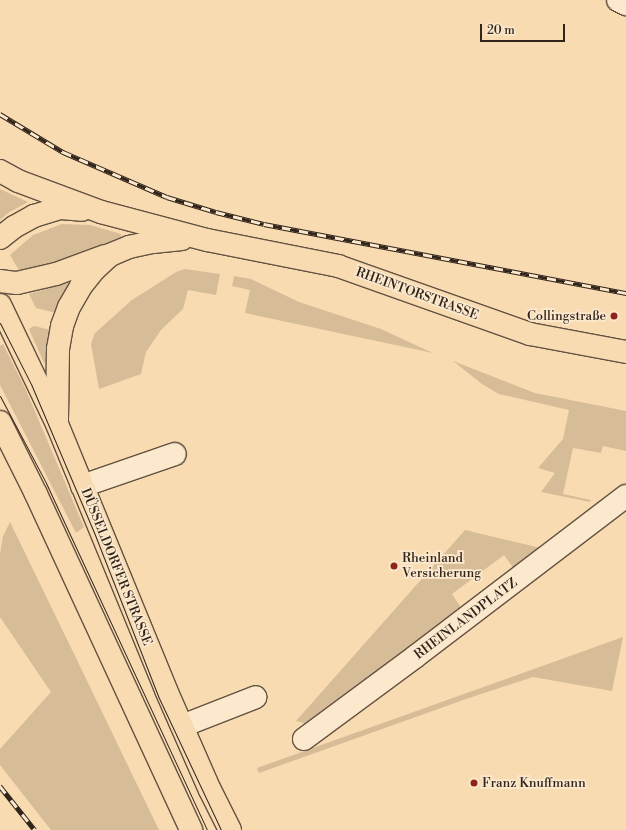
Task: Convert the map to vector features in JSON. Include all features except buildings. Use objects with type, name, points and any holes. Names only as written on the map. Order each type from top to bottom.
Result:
[{"type":"main road","name":"RHEINTORSTRASSE","points":[[0,172],[18,181],[101,212],[207,240],[338,266],[530,334],[626,352]]},
{"type":"main road","name":"RHEINTORSTRASSE","points":[[0,238],[14,226],[34,216],[61,208],[101,212]]},
{"type":"main road","name":"RHEINTORSTRASSE","points":[[57,424],[58,349],[62,326],[81,286],[95,269],[110,255],[129,247],[178,239],[207,240]]},
{"type":"main road","points":[[0,281],[17,283],[56,274],[110,255]]},
{"type":"main road","name":"DÜSSELDORFER STRASSE","points":[[0,306],[57,424],[182,726],[230,830]]},
{"type":"main road","points":[[0,422],[36,494],[191,830]]},
{"type":"lane","points":[[618,0],[626,4]]},
{"type":"lane","points":[[82,486],[175,454]]},
{"type":"lane","name":"RHEINLANDPLATZ","points":[[304,739],[620,501]]},
{"type":"lane","points":[[182,726],[256,697]]},
{"type":"shaded area","points":[[0,189],[28,202],[8,213],[0,220]]},
{"type":"shaded area","points":[[62,224],[90,225],[121,234],[121,241],[28,271],[20,272],[10,255],[33,235]]},
{"type":"shaded area","points":[[185,269],[220,274],[216,295],[188,290],[183,309],[161,330],[146,352],[141,374],[99,389],[91,344],[95,333],[132,300],[176,272]]},
{"type":"shaded area","points":[[234,276],[251,279],[299,302],[381,329],[433,353],[245,313],[250,290],[232,286]]},
{"type":"shaded area","points":[[68,283],[69,287],[56,313],[36,308],[29,294]]},
{"type":"shaded area","points":[[34,326],[51,330],[49,360],[44,363],[29,329]]},
{"type":"shaded area","points":[[3,344],[25,388],[84,527],[76,533],[0,385],[0,346]]},
{"type":"shaded area","points":[[453,361],[535,393],[626,411],[626,451],[603,446],[601,453],[573,448],[563,494],[591,500],[590,502],[541,492],[555,473],[538,468],[563,439],[569,410],[499,394],[482,384]]},
{"type":"shaded area","points":[[10,522],[159,830],[51,830],[0,765],[0,749],[51,692],[0,617],[0,554],[3,536]]},
{"type":"shaded area","points":[[465,530],[541,548],[514,569],[504,555],[452,594],[462,609],[311,725],[296,721]]},
{"type":"shaded area","points":[[623,637],[612,691],[533,677],[469,698],[259,773],[257,768]]},
{"type":"tram line","points":[[0,323],[31,384],[95,535],[158,696],[221,830]]},
{"type":"tram line","points":[[0,396],[46,483],[207,830]]},
{"type":"railway","points":[[0,114],[63,152],[167,197],[216,212],[264,224],[626,293]]},
{"type":"railway","points":[[0,786],[35,830]]},
{"type":"place","name":"Collingstraße","points":[[614,316]]},
{"type":"place","name":"Rheinland Versicherung","points":[[394,566]]},
{"type":"place","name":"Franz Knuffmann","points":[[474,783]]}]
